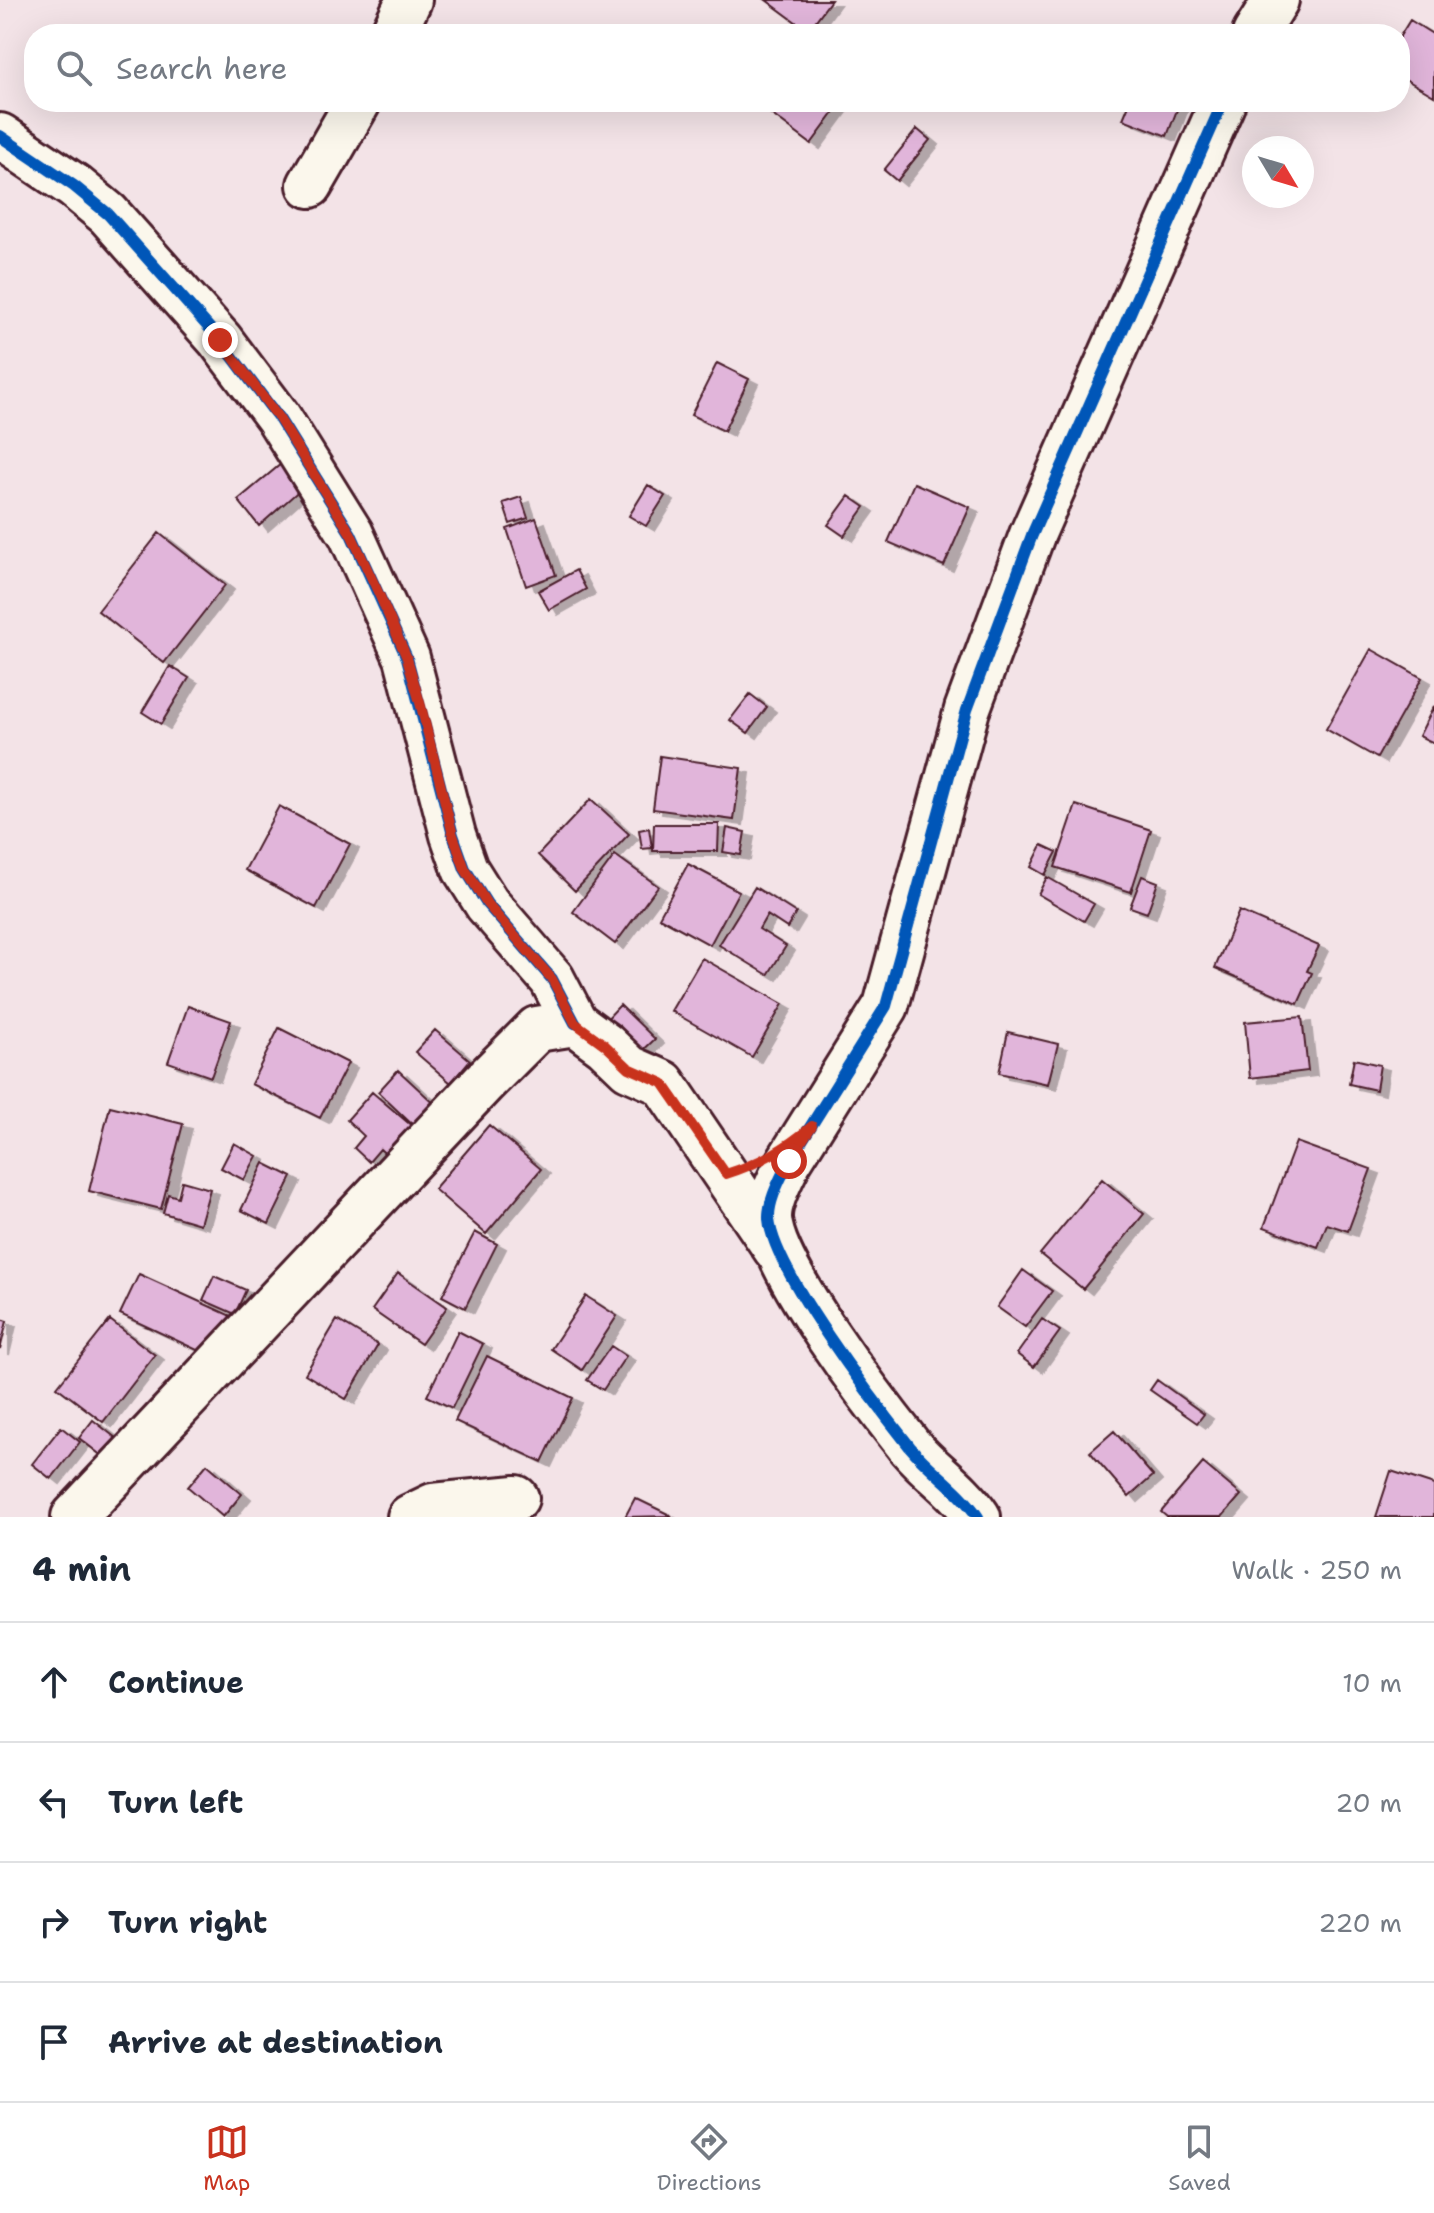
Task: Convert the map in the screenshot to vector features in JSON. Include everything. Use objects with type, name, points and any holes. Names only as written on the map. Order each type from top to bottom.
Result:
[{"type":"street","points":[[398,24],[409,0]]},
{"type":"street","points":[[1261,24],[1276,0]]},
{"type":"street","points":[[310,185],[352,112]]},
{"type":"street","points":[[777,1251],[769,1217],[777,1186],[886,1006],[967,710],[1021,564],[1219,112]]},
{"type":"street","points":[[0,136],[74,186],[108,214],[220,340],[278,417],[351,534],[407,658],[453,835],[465,869],[487,904],[552,979],[575,1023],[629,1068],[663,1083],[777,1251],[826,1333],[912,1449],[966,1499],[978,1517]]},
{"type":"street","points":[[96,1510],[526,1040],[537,1029],[575,1023]]},
{"type":"street","points":[[726,1174],[757,1164],[788,1147],[812,1126]]},
{"type":"street","points":[[410,1517],[433,1506],[516,1498]]},
{"type":"building","points":[[766,0],[831,0],[813,24],[799,24]]},
{"type":"building","points":[[1410,20],[1434,35],[1434,96],[1410,82],[1410,24],[1408,24]]},
{"type":"building","points":[[768,112],[835,112],[811,144]]},
{"type":"building","points":[[1126,112],[1176,112],[1167,136],[1123,119]]},
{"type":"building","points":[[917,129],[930,140],[897,181],[884,170]]},
{"type":"building","points":[[717,363],[749,379],[724,431],[691,415]]},
{"type":"building","points":[[281,464],[302,488],[259,526],[238,500]]},
{"type":"building","points":[[914,483],[970,507],[944,566],[888,542]]},
{"type":"building","points":[[648,485],[665,496],[646,526],[629,516]]},
{"type":"building","points":[[849,496],[865,507],[844,536],[828,525]]},
{"type":"building","points":[[521,497],[528,518],[510,524],[503,503]]},
{"type":"building","points":[[536,518],[556,575],[526,586],[507,529]]},
{"type":"building","points":[[159,533],[225,585],[164,663],[98,611]]},
{"type":"building","points":[[576,570],[586,589],[549,610],[538,591]]},
{"type":"building","points":[[1371,649],[1422,678],[1377,758],[1326,729]]},
{"type":"building","points":[[170,666],[189,678],[161,724],[142,712]]},
{"type":"building","points":[[750,694],[767,707],[748,733],[730,720]]},
{"type":"building","points":[[1434,706],[1434,743],[1419,736]]},
{"type":"building","points":[[660,756],[741,768],[734,820],[653,809]]},
{"type":"building","points":[[591,799],[629,834],[575,891],[538,855]]},
{"type":"building","points":[[1076,805],[1151,830],[1131,892],[1055,867]]},
{"type":"building","points":[[279,806],[350,844],[316,908],[245,870]]},
{"type":"building","points":[[654,824],[719,824],[718,851],[653,851]]},
{"type":"building","points":[[649,828],[652,848],[642,849],[639,830]]},
{"type":"building","points":[[727,828],[745,832],[741,855],[723,852]]},
{"type":"building","points":[[1042,845],[1057,852],[1045,875],[1031,867]]},
{"type":"building","points":[[615,855],[658,886],[615,944],[573,912]]},
{"type":"building","points":[[688,864],[739,891],[710,945],[659,917]]},
{"type":"building","points":[[1142,876],[1158,882],[1147,913],[1130,907]]},
{"type":"building","points":[[1047,877],[1094,904],[1084,921],[1038,894]]},
{"type":"building","points":[[755,887],[796,913],[787,928],[767,915],[759,929],[786,946],[768,975],[719,945]]},
{"type":"building","points":[[1239,911],[1319,946],[1307,971],[1312,973],[1298,1004],[1215,968]]},
{"type":"building","points":[[702,958],[783,1004],[752,1057],[671,1011]]},
{"type":"building","points":[[620,1005],[655,1039],[636,1057],[602,1024]]},
{"type":"building","points":[[188,1006],[231,1021],[211,1077],[168,1062]]},
{"type":"building","points":[[1302,1017],[1308,1071],[1250,1078],[1245,1022]]},
{"type":"building","points":[[279,1028],[348,1063],[320,1118],[251,1084]]},
{"type":"building","points":[[435,1030],[470,1060],[451,1083],[415,1052]]},
{"type":"building","points":[[1008,1032],[1058,1044],[1048,1084],[999,1073]]},
{"type":"building","points":[[1354,1059],[1380,1065],[1376,1090],[1349,1084]]},
{"type":"building","points":[[398,1070],[439,1108],[419,1131],[378,1092]]},
{"type":"building","points":[[372,1092],[420,1133],[394,1162],[380,1149],[369,1162],[354,1148],[364,1136],[347,1120]]},
{"type":"building","points":[[110,1106],[183,1124],[161,1209],[89,1191]]},
{"type":"building","points":[[489,1125],[541,1169],[486,1234],[434,1189]]},
{"type":"building","points":[[1296,1142],[1371,1169],[1348,1231],[1327,1224],[1318,1247],[1264,1227]]},
{"type":"building","points":[[234,1143],[257,1156],[244,1180],[221,1168]]},
{"type":"building","points":[[264,1163],[292,1177],[269,1224],[241,1210]]},
{"type":"building","points":[[1102,1179],[1144,1214],[1083,1289],[1040,1254]]},
{"type":"building","points":[[182,1181],[210,1189],[200,1224],[163,1213],[168,1194],[178,1197]]},
{"type":"building","points":[[475,1232],[497,1244],[465,1308],[442,1296]]},
{"type":"building","points":[[1023,1270],[1052,1291],[1025,1327],[997,1307]]},
{"type":"building","points":[[398,1273],[447,1307],[421,1344],[372,1310]]},
{"type":"building","points":[[139,1274],[231,1316],[212,1357],[120,1314]]},
{"type":"building","points":[[214,1276],[246,1290],[235,1314],[203,1300]]},
{"type":"building","points":[[586,1296],[617,1316],[582,1370],[551,1349]]},
{"type":"building","points":[[0,1319],[7,1321],[0,1350]]},
{"type":"building","points":[[1042,1319],[1060,1331],[1034,1367],[1017,1354]]},
{"type":"building","points":[[110,1320],[155,1355],[103,1422],[57,1387]]},
{"type":"building","points":[[337,1320],[378,1345],[346,1399],[305,1374]]},
{"type":"building","points":[[458,1331],[483,1344],[452,1408],[427,1396]]},
{"type":"building","points":[[611,1346],[626,1356],[603,1390],[587,1380]]},
{"type":"building","points":[[487,1356],[573,1398],[542,1462],[455,1421]]},
{"type":"building","points":[[1157,1380],[1204,1414],[1197,1423],[1150,1390]]},
{"type":"building","points":[[93,1420],[126,1446],[112,1464],[79,1438]]},
{"type":"building","points":[[61,1427],[80,1442],[51,1479],[32,1464]]},
{"type":"building","points":[[1114,1431],[1153,1476],[1129,1497],[1090,1452]]},
{"type":"building","points":[[1203,1463],[1241,1495],[1222,1517],[1167,1517],[1161,1512]]},
{"type":"building","points":[[207,1464],[242,1494],[223,1517],[188,1487]]},
{"type":"building","points":[[1391,1471],[1434,1485],[1434,1517],[1376,1517]]},
{"type":"building","points":[[635,1498],[672,1516],[625,1517]]},
{"type":"cycle path","points":[[978,1517],[910,1447],[828,1336],[788,1270],[775,1242],[769,1212],[789,1161],[886,1006],[967,710],[1032,535],[1219,112]]},
{"type":"cycle path","points":[[0,136],[74,186],[108,214],[220,340],[278,417],[351,534],[407,658],[453,835],[465,869],[487,904],[552,979],[575,1023]]},
{"type":"route","points":[[220,340],[278,417],[351,534],[407,658],[453,835],[465,869],[487,904],[552,979],[575,1023],[629,1068],[663,1083],[726,1174],[757,1164],[788,1147],[812,1126],[789,1161]]}]
